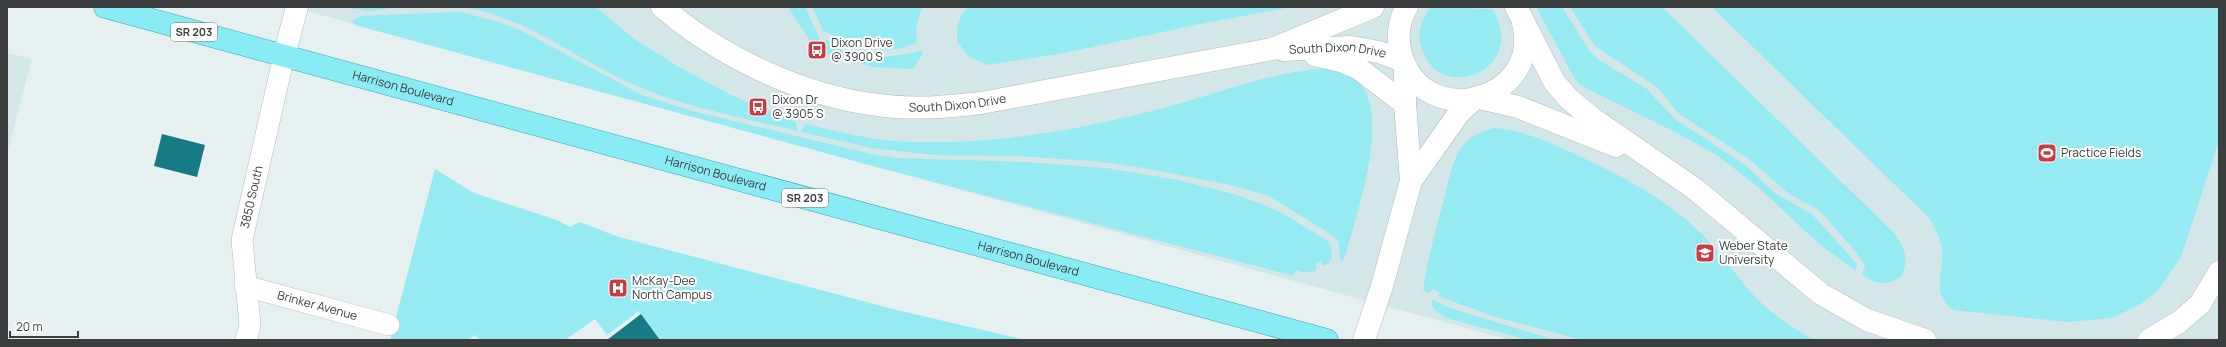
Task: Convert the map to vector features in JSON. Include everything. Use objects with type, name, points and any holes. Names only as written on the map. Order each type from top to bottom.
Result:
[{"type":"main road","name":"Harrison Boulevard","points":[[105,7],[1327,340]]},
{"type":"street","points":[[284,56],[297,7]]},
{"type":"street","name":"South Dixon Drive","points":[[662,7],[700,36],[753,66],[804,87],[877,106],[948,107],[981,103],[1272,49],[1373,7]]},
{"type":"street","points":[[1407,7],[1400,23],[1399,35],[1404,63],[1405,104],[1411,181]]},
{"type":"street","points":[[1364,340],[1382,286],[1411,181],[1459,113],[1477,99],[1490,94],[1508,80],[1520,60],[1525,38],[1519,11]]},
{"type":"street","points":[[1519,11],[1555,83],[1568,98],[1592,118],[1695,189],[1821,294],[1867,320],[1925,340]]},
{"type":"street","name":"South Dixon Drive","points":[[1272,49],[1294,51],[1351,47],[1379,52],[1404,63]]},
{"type":"street","points":[[1294,51],[1341,61],[1358,68],[1405,104]]},
{"type":"street","name":"3850 South","points":[[246,340],[250,325],[245,286],[242,240],[284,56]]},
{"type":"street","points":[[1404,63],[1420,85],[1439,97],[1450,100],[1477,99],[1524,109],[1654,162]]},
{"type":"street","points":[[2149,340],[2179,322],[2200,304],[2219,272]]},
{"type":"street","name":"Brinker Avenue","points":[[245,286],[389,325]]},
{"type":"shaded area","name":"Weber State University","points":[[292,7],[2219,7],[2219,340],[1510,340]]},
{"type":"shaded area","points":[[343,7],[401,7],[370,11]]},
{"type":"shaded area","points":[[463,7],[596,7],[633,38],[677,66],[731,95],[796,122],[797,131],[677,101],[639,87],[617,77],[532,30],[510,20],[487,12]]},
{"type":"shaded area","points":[[788,7],[805,7],[820,40],[816,48],[809,39]]},
{"type":"shaded area","points":[[812,7],[922,7],[916,28],[917,42],[899,49],[889,50],[879,50],[849,43],[824,32]]},
{"type":"shaded area","points":[[972,7],[1291,7],[1200,24],[1064,53],[987,65],[968,56],[957,41],[957,31],[961,16],[967,9]]},
{"type":"shaded area","points":[[1431,7],[1492,9],[1501,30],[1500,49],[1491,63],[1478,73],[1462,77],[1446,75],[1432,66],[1422,49],[1419,38],[1420,27]]},
{"type":"shaded area","points":[[1536,7],[1562,7],[1589,50],[1599,60],[1647,89],[1675,119],[1745,165],[1775,193],[1812,214],[1857,264],[1856,271],[1819,244],[1758,187],[1718,156],[1679,134],[1580,85],[1575,79]]},
{"type":"shaded area","points":[[1570,7],[1662,7],[1893,232],[1905,253],[1905,264],[1902,276],[1887,283],[1882,283],[1872,281],[1862,275],[1865,265],[1856,252],[1819,210],[1789,194],[1749,159],[1679,114],[1658,88],[1595,46]]},
{"type":"shaded area","name":"Practice Fields","points":[[1712,7],[2219,7],[2219,141],[2181,257],[2158,290],[2141,304],[2112,318],[2067,322],[1953,310],[1946,304],[1940,290],[1942,247],[1930,219]]},
{"type":"shaded area","points":[[460,12],[502,23],[524,32],[642,95],[692,111],[871,154],[897,158],[1026,162],[1106,168],[1178,180],[1237,195],[1282,213],[1328,241],[1331,246],[1332,258],[1328,264],[1322,266],[1321,261],[1316,264],[1316,271],[1303,272],[1295,270],[1294,276],[873,166],[355,25],[352,21],[361,16]]},
{"type":"shaded area","points":[[826,39],[836,47],[868,56],[879,57],[901,55],[922,50],[922,55],[913,69],[873,67],[825,53]]},
{"type":"shaded area","points":[[7,53],[32,59],[7,154]]},
{"type":"shaded area","points":[[1332,68],[1354,78],[1366,93],[1371,113],[1372,136],[1364,189],[1346,254],[1341,263],[1338,241],[1329,233],[1267,195],[1226,184],[1143,168],[1094,161],[1017,156],[934,155],[872,148],[801,132],[805,124],[857,136],[910,142],[974,141],[1007,138],[1072,129],[1136,115],[1248,83],[1290,73]]},
{"type":"shaded area","points":[[1496,128],[1531,135],[1553,144],[1633,183],[1663,202],[1677,212],[1704,236],[1755,297],[1768,309],[1798,331],[1814,340],[1582,340],[1493,316],[1438,296],[1440,292],[1432,289],[1430,293],[1423,290],[1427,265],[1454,161],[1462,146],[1470,138]]},
{"type":"shaded area","name":"McKay-Dee North Campus","points":[[435,169],[474,193],[557,220],[570,227],[580,222],[619,237],[897,310],[1025,340],[660,340],[639,311],[607,335],[595,319],[565,340],[479,340],[475,335],[468,340],[390,340]]},
{"type":"shaded area","points":[[1433,300],[1450,308],[1555,340],[1529,340],[1446,318],[1434,309],[1431,303]]},
{"type":"building","points":[[162,134],[205,145],[197,177],[154,166]]},
{"type":"building","points":[[641,314],[660,340],[607,340]]},
{"type":"place","name":"Dixon Drive @ 3900 S","points":[[817,50]]},
{"type":"place","name":"Dixon Dr @ 3905 S","points":[[758,107]]},
{"type":"place","name":"Practice Fields","points":[[2047,153]]},
{"type":"place","name":"Weber State University","points":[[1705,253]]},
{"type":"place","name":"McKay-Dee North Campus","points":[[618,288]]}]
